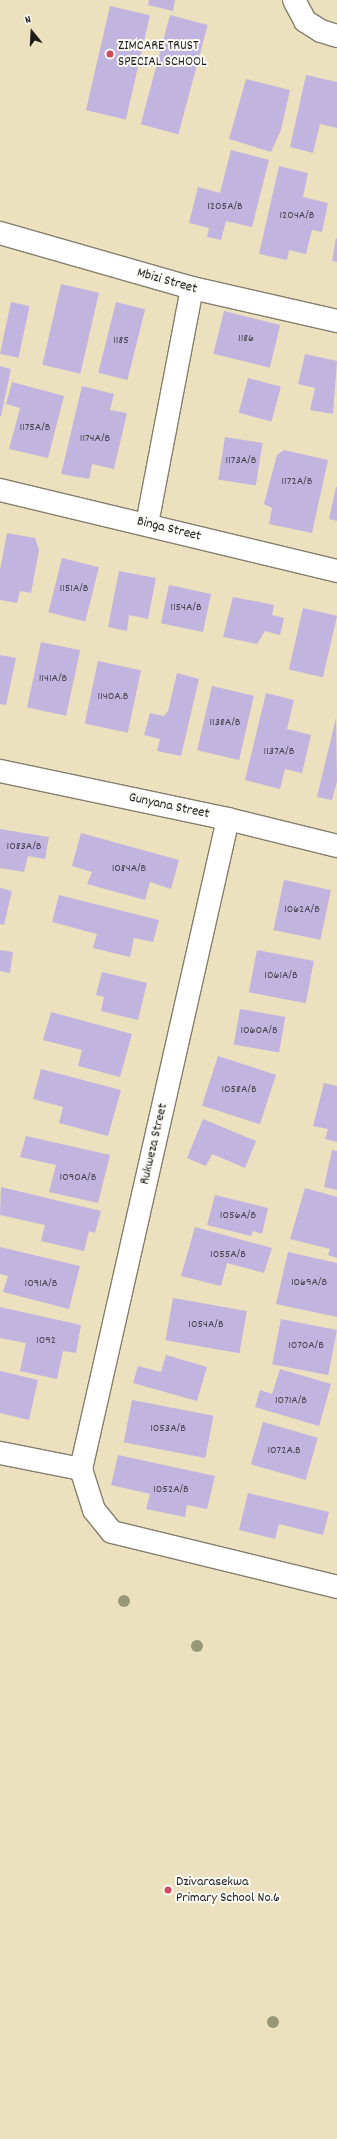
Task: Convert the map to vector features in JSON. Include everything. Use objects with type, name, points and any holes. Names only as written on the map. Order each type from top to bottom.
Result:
[{"type":"street","points":[[294,0],[305,21],[321,31],[337,36]]},
{"type":"street","name":"Mbizi Street","points":[[0,233],[192,288],[337,321]]},
{"type":"street","points":[[147,524],[192,288]]},
{"type":"street","name":"Binga Street","points":[[0,490],[147,524],[337,571]]},
{"type":"street","name":"Gunyana Street","points":[[0,771],[228,819],[337,846]]},
{"type":"street","name":"Rukweza Street","points":[[81,1469],[228,819]]},
{"type":"street","points":[[0,1453],[81,1469],[94,1510],[112,1532],[337,1587]]},
{"type":"building","points":[[149,0],[175,0],[173,11],[148,5]]},
{"type":"building","points":[[110,6],[150,15],[126,119],[86,110]]},
{"type":"building","points":[[170,15],[208,25],[178,134],[141,124]]},
{"type":"building","points":[[306,75],[337,82],[337,128],[320,124],[313,153],[290,147]]},
{"type":"building","points":[[246,79],[290,90],[281,130],[271,152],[229,139]]},
{"type":"building","points":[[231,150],[269,160],[252,227],[226,221],[221,240],[207,237],[209,228],[189,223],[198,187],[220,193]]},
{"type":"building","points":[[279,166],[308,173],[303,197],[328,203],[322,232],[312,230],[306,254],[289,250],[287,260],[259,254]]},
{"type":"building","points":[[336,238],[337,239],[337,262],[332,261]]},
{"type":"building","points":[[61,284],[99,293],[80,374],[42,365]]},
{"type":"building","points":[[11,302],[30,306],[19,358],[0,354]]},
{"type":"building","points":[[116,302],[145,309],[127,380],[98,373]]},
{"type":"building","points":[[224,311],[280,325],[270,368],[213,354]]},
{"type":"building","points":[[305,354],[337,361],[333,414],[310,410],[315,388],[298,384]]},
{"type":"building","points":[[0,366],[11,369],[1,416],[0,416]]},
{"type":"building","points":[[248,378],[281,387],[272,422],[239,413]]},
{"type":"building","points":[[12,382],[64,396],[48,458],[9,449],[20,408],[6,404]]},
{"type":"building","points":[[82,386],[114,394],[110,410],[127,413],[114,469],[92,464],[89,479],[61,474]]},
{"type":"building","points":[[225,437],[263,443],[256,485],[218,479]]},
{"type":"building","points":[[284,450],[328,460],[312,533],[269,524],[272,508],[264,504],[277,455]]},
{"type":"building","points":[[337,487],[337,521],[329,519]]},
{"type":"building","points":[[7,533],[35,538],[39,550],[31,593],[20,591],[17,603],[0,600],[0,570]]},
{"type":"building","points":[[62,558],[99,567],[85,622],[48,612]]},
{"type":"building","points":[[119,571],[156,578],[148,619],[129,615],[127,631],[108,627]]},
{"type":"building","points":[[169,585],[211,594],[203,632],[161,623]]},
{"type":"building","points":[[233,597],[274,605],[272,615],[284,618],[280,635],[265,631],[257,644],[223,637]]},
{"type":"building","points":[[303,608],[337,616],[323,677],[289,669]]},
{"type":"building","points":[[41,642],[80,650],[66,716],[27,708]]},
{"type":"building","points":[[0,655],[16,658],[6,705],[0,704]]},
{"type":"building","points":[[98,661],[141,670],[128,733],[85,724]]},
{"type":"building","points":[[177,673],[199,679],[181,756],[157,751],[160,739],[144,735],[150,713],[164,716],[168,711]]},
{"type":"building","points":[[212,686],[254,696],[239,760],[197,750]]},
{"type":"building","points":[[266,693],[294,700],[287,729],[311,735],[302,773],[285,769],[280,789],[245,780]]},
{"type":"building","points":[[336,718],[337,781],[332,800],[317,797]]},
{"type":"building","points":[[0,829],[49,837],[45,859],[28,856],[24,872],[0,868]]},
{"type":"building","points":[[81,833],[179,860],[171,889],[150,882],[145,900],[87,884],[92,872],[72,866]]},
{"type":"building","points":[[284,880],[331,890],[320,940],[273,930]]},
{"type":"building","points":[[0,888],[12,891],[4,925],[0,924]]},
{"type":"building","points":[[59,895],[159,920],[153,942],[134,938],[130,957],[93,948],[97,934],[52,922]]},
{"type":"building","points":[[0,950],[13,952],[10,973],[0,971]]},
{"type":"building","points":[[257,950],[314,961],[306,1003],[249,992]]},
{"type":"building","points":[[102,972],[147,983],[138,1020],[101,1011],[104,997],[96,995]]},
{"type":"building","points":[[240,1009],[285,1017],[279,1052],[234,1044]]},
{"type":"building","points":[[51,1012],[132,1034],[120,1077],[78,1066],[82,1050],[43,1040]]},
{"type":"building","points":[[218,1056],[276,1075],[260,1124],[202,1105]]},
{"type":"building","points":[[41,1069],[121,1090],[108,1136],[59,1123],[63,1107],[33,1099]]},
{"type":"building","points":[[324,1083],[337,1086],[337,1142],[325,1139],[328,1129],[313,1126]]},
{"type":"building","points":[[203,1119],[256,1141],[245,1168],[212,1154],[206,1166],[187,1158]]},
{"type":"building","points":[[26,1136],[110,1155],[98,1203],[49,1192],[56,1165],[20,1157]]},
{"type":"building","points":[[332,1150],[337,1151],[337,1190],[324,1187]]},
{"type":"building","points":[[1,1187],[101,1211],[95,1233],[89,1231],[84,1251],[41,1241],[45,1225],[0,1215]]},
{"type":"building","points":[[305,1188],[337,1197],[337,1258],[328,1255],[330,1249],[290,1239]]},
{"type":"building","points":[[215,1195],[268,1208],[262,1234],[253,1231],[251,1236],[207,1225]]},
{"type":"building","points":[[195,1227],[272,1248],[264,1273],[227,1263],[221,1286],[181,1276]]},
{"type":"building","points":[[0,1247],[80,1266],[69,1309],[3,1292],[8,1276],[0,1274]]},
{"type":"building","points":[[288,1252],[337,1263],[337,1317],[276,1304]]},
{"type":"building","points":[[173,1298],[247,1311],[239,1353],[166,1340]]},
{"type":"building","points":[[0,1307],[81,1325],[76,1353],[63,1351],[57,1379],[20,1371],[26,1343],[0,1338]]},
{"type":"building","points":[[281,1319],[337,1330],[328,1375],[272,1364]]},
{"type":"building","points":[[166,1355],[207,1367],[197,1401],[133,1383],[138,1366],[161,1372]]},
{"type":"building","points":[[280,1369],[331,1384],[319,1426],[255,1407],[260,1390],[272,1394]]},
{"type":"building","points":[[0,1371],[38,1380],[29,1420],[0,1413]]},
{"type":"building","points":[[132,1400],[213,1416],[205,1458],[124,1442]]},
{"type":"building","points":[[263,1422],[318,1438],[306,1480],[251,1464]]},
{"type":"building","points":[[118,1455],[215,1476],[207,1509],[187,1505],[185,1517],[146,1509],[150,1494],[111,1485]]},
{"type":"building","points":[[248,1493],[329,1512],[323,1535],[279,1524],[275,1539],[239,1530]]},
{"type":"place","name":"ZIMCARE TRUST SPECIAL SCHOOL","points":[[110,54]]},
{"type":"place","name":"Dzivarasekwa Primary School No.6","points":[[168,1890]]}]
